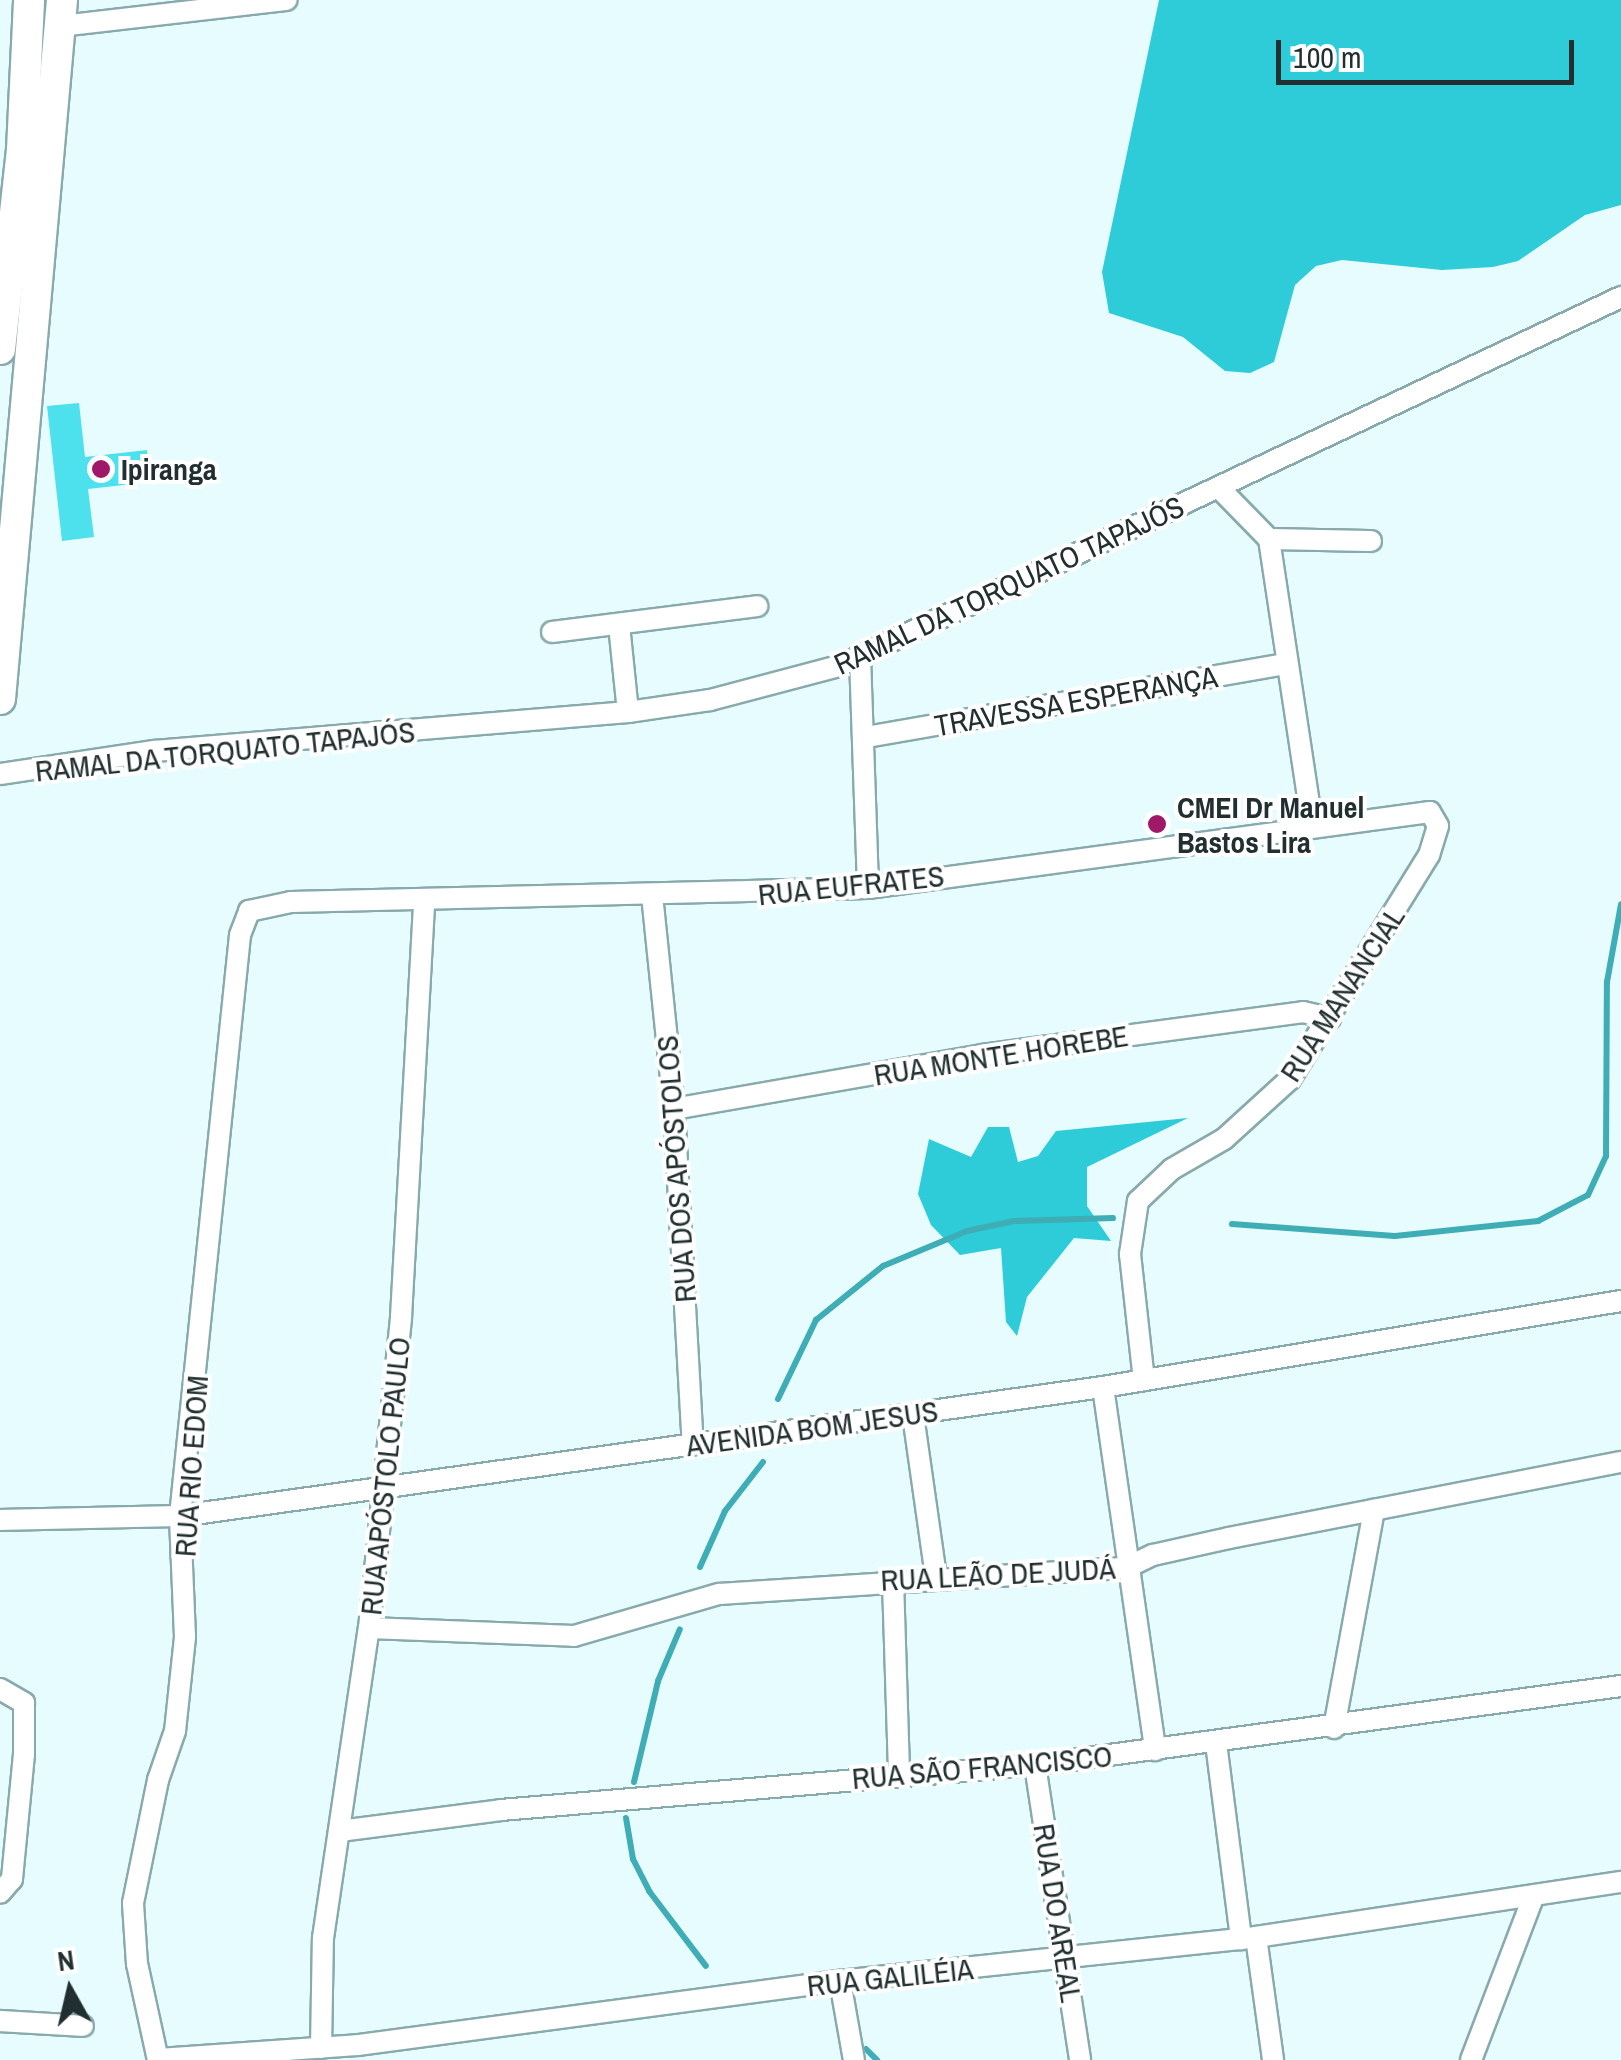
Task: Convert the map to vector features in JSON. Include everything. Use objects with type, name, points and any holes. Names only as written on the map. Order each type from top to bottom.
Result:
[{"type":"highway","points":[[0,350],[22,150],[29,0]]},
{"type":"highway","points":[[0,699],[21,407],[61,13]]},
{"type":"street","points":[[61,13],[287,0]]},
{"type":"street","name":"RAMAL DA TORQUATO TAPAJÓS","points":[[0,774],[154,751],[628,712],[710,700],[860,657],[1158,512],[1221,490],[1621,297]]},
{"type":"street","points":[[1221,490],[1269,540],[1284,664],[1312,823]]},
{"type":"street","points":[[1269,540],[1370,541]]},
{"type":"street","points":[[552,632],[757,606]]},
{"type":"street","points":[[619,625],[628,712]]},
{"type":"street","points":[[860,657],[867,737],[868,888]]},
{"type":"street","name":"TRAVESSA ESPERANÇA","points":[[867,737],[1284,664]]},
{"type":"street","name":"RUA EUFRATES","points":[[292,902],[424,902],[868,888],[1406,812]]},
{"type":"street","name":"RUA MANANCIAL","points":[[1144,1380],[1130,1254],[1138,1201],[1172,1169],[1260,1110],[1330,1018],[1433,845],[1434,814],[1406,812]]},
{"type":"street","name":"RUA DOS APÓSTOLOS","points":[[652,895],[674,1110],[693,1444]]},
{"type":"street","name":"RUA RIO EDOM","points":[[158,2060],[137,1964],[133,1903],[158,1780],[175,1731],[185,1637],[180,1516],[242,922],[265,904],[292,902]]},
{"type":"street","name":"RUA APÓSTOLO PAULO","points":[[320,2048],[323,1938],[369,1628],[379,1484],[401,1317],[424,902]]},
{"type":"street","name":"RUA MONTE HOREBE","points":[[674,1110],[982,1055],[1303,1012],[1330,1018]]},
{"type":"street","name":"AVENIDA BOM JESUS","points":[[0,1520],[180,1516],[379,1484],[1103,1387],[1621,1301]]},
{"type":"street","points":[[1103,1387],[1154,1750]]},
{"type":"street","points":[[913,1415],[936,1578]]},
{"type":"street","name":"RUA LEÃO DE JUDÁ","points":[[369,1628],[574,1636],[720,1594],[1126,1568],[1153,1555],[1471,1486],[1621,1462]]},
{"type":"street","points":[[1334,1728],[1374,1510]]},
{"type":"street","points":[[894,1581],[900,1773]]},
{"type":"street","name":"RUA SÃO FRANCISCO","points":[[340,1831],[900,1773],[1035,1766],[1621,1686]]},
{"type":"street","points":[[0,1689],[24,1703],[24,1754],[12,1879],[0,1893]]},
{"type":"street","points":[[1216,1743],[1273,2060]]},
{"type":"street","name":"RUA DO AREAL","points":[[1035,1766],[1080,2060]]},
{"type":"street","name":"RUA GALILÉIA","points":[[158,2060],[320,2048],[358,2053],[840,1981],[1249,1938],[1621,1882]]},
{"type":"street","points":[[1471,2060],[1533,1898]]},
{"type":"street","points":[[840,1981],[854,2060]]},
{"type":"street","points":[[0,2021],[84,2026]]},
{"type":"shaded area","points":[[1159,0],[1621,0],[1621,205],[1585,215],[1518,261],[1493,267],[1442,270],[1342,260],[1316,266],[1295,285],[1274,362],[1250,373],[1225,371],[1183,337],[1109,313],[1102,272]]},
{"type":"shaded area","points":[[1188,1118],[1087,1167],[1087,1206],[1111,1241],[1074,1238],[1027,1297],[1017,1336],[1006,1322],[1001,1248],[960,1255],[931,1225],[918,1194],[929,1139],[971,1157],[988,1127],[1009,1127],[1018,1162],[1038,1156],[1056,1131]]},
{"type":"building","name":"Ipiranga","points":[[79,403],[85,457],[147,450],[150,482],[88,489],[94,537],[62,541],[47,406]]},
{"type":"waterway","points":[[1232,1224],[1395,1236],[1538,1221],[1588,1195],[1606,1156],[1607,982],[1621,904]]},
{"type":"waterway","points":[[778,1399],[816,1320],[883,1266],[967,1231],[1014,1221],[1113,1218]]},
{"type":"waterway","points":[[700,1567],[725,1511],[763,1462]]},
{"type":"waterway","points":[[634,1782],[658,1681],[680,1629]]},
{"type":"waterway","points":[[626,1818],[633,1859],[649,1891],[706,1966]]},
{"type":"waterway","points":[[866,2049],[877,2060]]},
{"type":"place","name":"Ipiranga","points":[[101,469]]},
{"type":"place","name":"CMEI Dr Manuel Bastos Lira","points":[[1157,824]]}]
